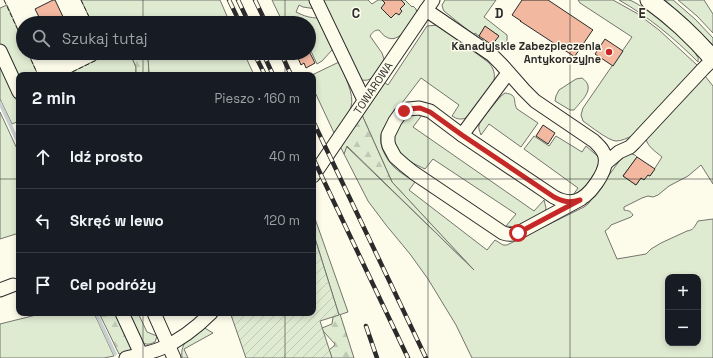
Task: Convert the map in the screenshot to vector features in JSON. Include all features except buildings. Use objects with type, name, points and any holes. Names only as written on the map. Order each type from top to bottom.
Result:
[{"type":"main road","points":[[649,0],[678,22],[713,59]]},
{"type":"street","points":[[316,0],[364,100]]},
{"type":"street","points":[[430,5],[492,55],[535,101],[594,141],[602,149],[606,163],[602,175],[587,195],[580,200],[518,233],[508,235],[503,234],[404,165],[395,157],[388,142],[388,135],[391,128],[400,114],[404,111],[413,108],[420,108],[430,112],[554,197],[561,201],[567,202],[580,200]]},
{"type":"street","name":"TOWAROWA","points":[[316,172],[430,5]]},
{"type":"street","points":[[0,51],[16,86]]},
{"type":"street","points":[[606,163],[619,152],[630,147],[713,59]]},
{"type":"street","points":[[462,135],[508,72]]},
{"type":"street","points":[[0,290],[14,285]]},
{"type":"street","points":[[123,316],[141,354]]},
{"type":"street","points":[[155,316],[174,358]]},
{"type":"street","points":[[126,358],[157,350],[168,345],[190,332],[208,316]]},
{"type":"green space","points":[[81,0],[220,0],[227,16],[89,16]]},
{"type":"green space","points":[[272,0],[313,0],[316,9],[299,5],[296,12],[307,16],[280,16]]},
{"type":"green space","points":[[322,0],[368,0],[372,4],[378,0],[405,0],[416,9],[417,13],[410,25],[401,35],[396,38],[390,39],[379,30],[372,33],[370,36],[382,53],[384,59],[372,78],[368,80],[360,80]]},
{"type":"green space","points":[[445,0],[496,0],[484,17],[507,35],[505,45],[502,48],[497,49],[492,45],[498,35],[485,27],[479,36],[475,33],[474,35],[444,11],[442,5]]},
{"type":"green space","points":[[578,0],[613,0],[638,14],[659,30],[697,65],[632,136],[622,140],[616,141],[604,136],[583,121],[581,115],[583,108],[632,37],[580,3]]},
{"type":"green space","points":[[619,0],[629,0],[644,8],[686,43],[698,57],[698,62],[661,28],[641,13]]},
{"type":"green space","points":[[665,0],[673,0],[695,19],[713,38],[713,45],[691,23]]},
{"type":"green space","points":[[678,0],[704,0],[713,14],[713,33],[697,16]]},
{"type":"green space","points":[[7,5],[16,25],[16,60],[31,60],[37,72],[16,72],[16,80],[0,45],[0,8]]},
{"type":"green space","points":[[316,18],[319,18],[333,49],[322,61],[317,64],[315,60]]},
{"type":"green space","points":[[438,25],[488,62],[492,67],[494,72],[493,84],[466,118],[460,119],[452,116],[459,105],[421,78],[385,126],[381,135],[382,148],[388,160],[401,173],[415,182],[409,190],[487,250],[495,240],[503,245],[507,245],[584,207],[588,204],[620,160],[629,153],[637,157],[623,176],[636,185],[641,178],[648,175],[650,176],[662,157],[650,147],[646,139],[705,76],[713,86],[713,184],[701,165],[688,176],[669,186],[658,195],[642,198],[624,207],[624,210],[630,211],[633,215],[611,225],[605,231],[617,259],[646,254],[661,243],[693,229],[698,221],[713,219],[713,358],[472,358],[456,325],[428,279],[368,201],[344,154],[346,146],[466,262],[392,182],[362,115],[384,82],[388,85],[427,26]]},
{"type":"green space","points":[[96,60],[133,60],[136,67],[136,72],[72,72]]},
{"type":"green space","points":[[133,60],[148,60],[149,72],[136,72],[136,67]]},
{"type":"green space","points":[[148,60],[247,60],[253,72],[149,72]]},
{"type":"green space","points":[[339,62],[352,97],[351,107],[348,114],[335,135],[316,94],[316,73]]},
{"type":"green space","points":[[0,66],[16,99],[16,122],[12,124],[0,99]]},
{"type":"green space","points":[[582,78],[588,86],[588,90],[584,99],[574,110],[570,110],[555,101],[559,90],[576,79]]},
{"type":"green space","points":[[505,93],[514,97],[517,109],[538,123],[521,147],[489,124],[481,135],[479,130],[479,125],[482,119]]},
{"type":"green space","points":[[0,112],[16,147],[16,234],[0,239]]},
{"type":"green space","points":[[413,113],[422,115],[413,127],[534,211],[544,200],[546,208],[545,213],[516,227],[506,226],[516,214],[433,159],[425,169],[405,158],[392,139],[401,124]]},
{"type":"green space","points":[[362,115],[392,182],[474,270],[347,146],[344,154],[340,146]]},
{"type":"green space","points":[[534,136],[549,146],[556,136],[582,152],[586,146],[602,160],[600,167],[579,195],[573,195],[578,188],[524,149]]},
{"type":"green space","points":[[316,221],[348,312],[339,315],[316,242]]},
{"type":"green space","points":[[316,242],[339,315],[320,321],[332,358],[246,358],[231,316],[316,316]]},
{"type":"green space","points":[[340,314],[354,358],[332,358],[329,350],[335,344],[322,328],[332,324],[333,317]]},
{"type":"green space","points":[[32,316],[95,316],[114,356],[104,358],[0,358],[0,324]]},
{"type":"green space","points":[[100,316],[118,316],[135,350],[119,354]]},
{"type":"green space","points":[[128,316],[139,316],[147,332],[157,336],[155,342],[146,344],[138,335]]},
{"type":"green space","points":[[203,327],[213,333],[184,349],[188,358],[182,358],[183,347],[187,340]]},
{"type":"waterway","points":[[0,103],[16,138]]},
{"type":"waterway","points":[[97,316],[115,354]]},
{"type":"railway","points":[[229,0],[237,16]]},
{"type":"railway","points":[[238,0],[246,16]]},
{"type":"railway","points":[[255,0],[263,16]]},
{"type":"railway","points":[[258,60],[264,72]]},
{"type":"railway","points":[[266,60],[272,72]]},
{"type":"railway","points":[[284,60],[290,72]]},
{"type":"railway","points":[[316,127],[426,358]]},
{"type":"railway","points":[[316,164],[408,358]]},
{"type":"railway","points":[[366,326],[377,358]]},
{"type":"fence","points":[[4,0],[16,26]]},
{"type":"fence","points":[[81,0],[89,16]]},
{"type":"fence","points":[[31,60],[37,72]]},
{"type":"fence","points":[[72,72],[97,60]]},
{"type":"place","name":"Kanadyjskie Zabezpieczenia Antykorozyjne","points":[[609,52]]},
{"type":"route","points":[[404,111],[413,108],[427,110],[554,197],[561,201],[567,202],[580,200],[518,233]]}]
